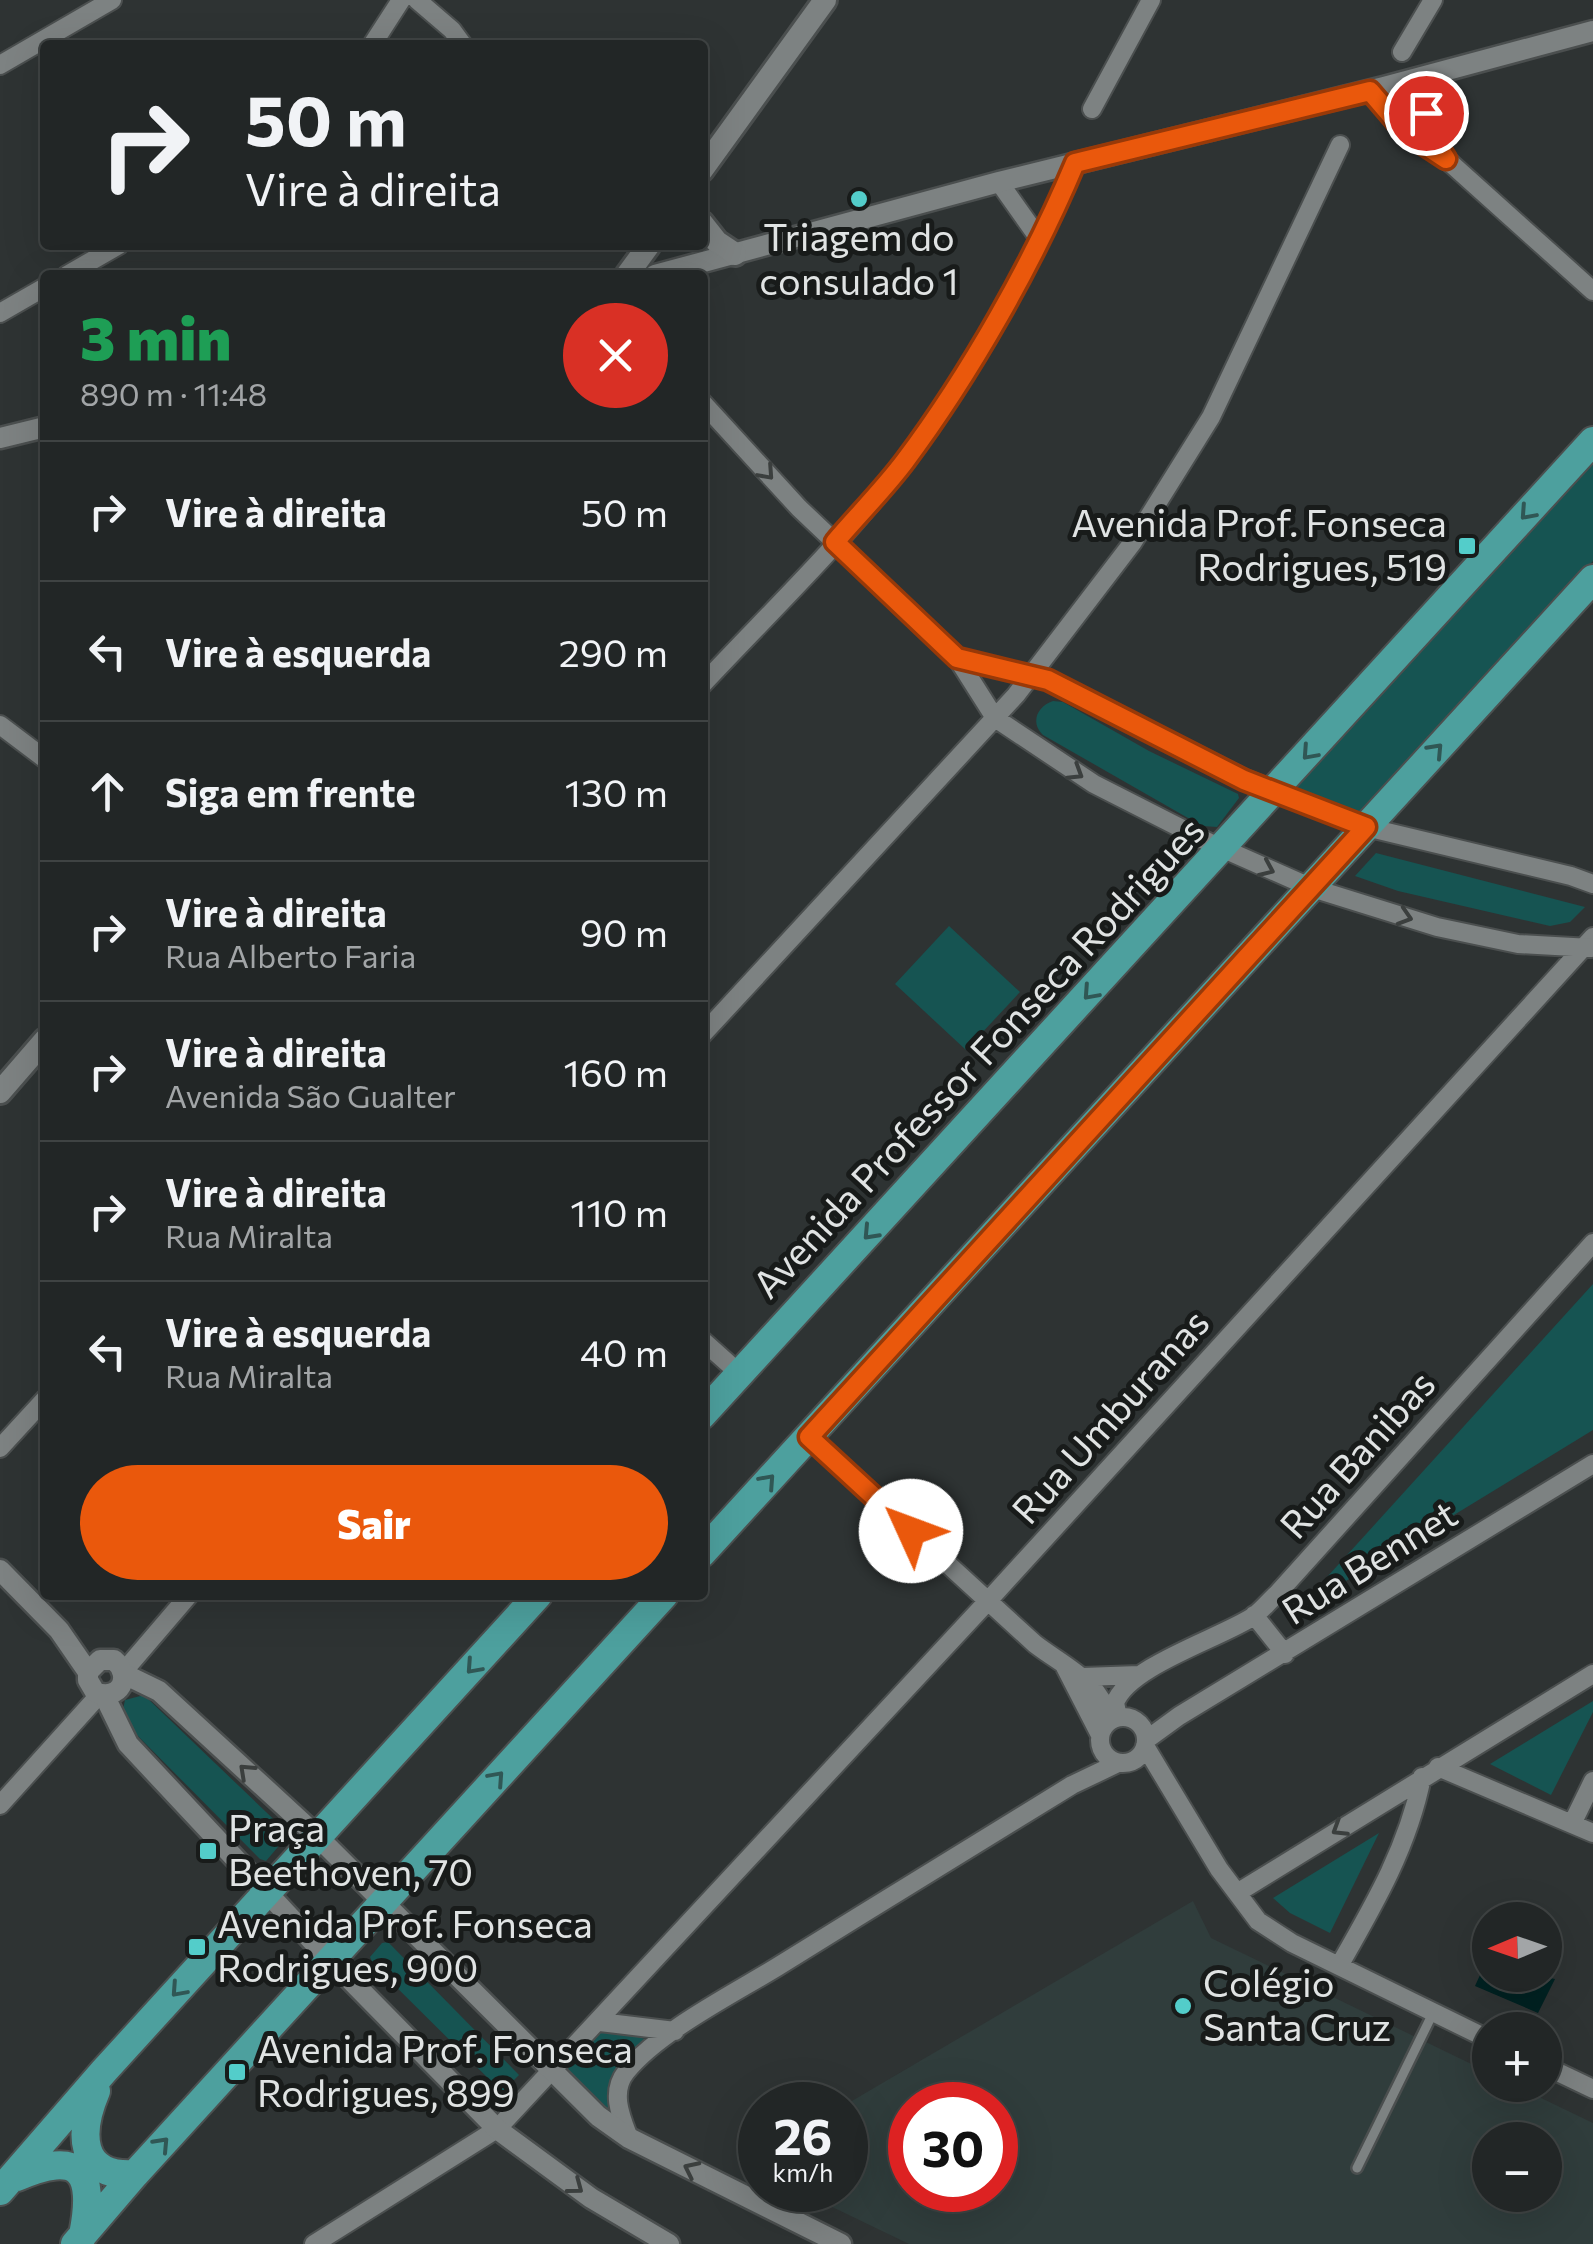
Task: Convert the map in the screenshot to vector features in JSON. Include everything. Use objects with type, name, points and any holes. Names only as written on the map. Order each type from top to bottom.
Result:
[{"type":"highway","name":"Avenida Professor Fonseca Rodrigues","points":[[708,1409],[1593,440]]},
{"type":"highway","points":[[708,1546],[1593,579]]},
{"type":"highway","points":[[5,2186],[533,1600]]},
{"type":"highway","points":[[79,2240],[134,2174],[659,1600]]},
{"type":"highway","points":[[104,2072],[83,2131],[89,2153],[105,2170],[118,2175],[134,2174]]},
{"type":"highway","points":[[5,2186],[55,2163],[76,2169],[88,2198],[79,2240]]},
{"type":"main road","points":[[708,162],[825,0]]},
{"type":"main road","points":[[708,231],[735,254]]},
{"type":"main road","points":[[630,270],[645,250]]},
{"type":"main road","points":[[0,1092],[40,1046]]},
{"type":"street","points":[[44,40],[112,0]]},
{"type":"street","points":[[375,40],[402,0]]},
{"type":"street","points":[[417,0],[459,40]]},
{"type":"street","points":[[1092,108],[1151,0]]},
{"type":"street","points":[[1402,52],[1433,0]]},
{"type":"street","points":[[674,270],[999,182],[1370,91],[1593,31]]},
{"type":"street","points":[[0,66],[40,42]]},
{"type":"street","points":[[1442,72],[1431,86],[1426,113],[1430,134],[1446,159]]},
{"type":"street","points":[[1370,91],[1405,132],[1446,159],[1593,291]]},
{"type":"street","points":[[708,1029],[995,718],[1133,542],[1211,417],[1340,145]]},
{"type":"street","points":[[708,679],[905,461],[966,369],[1040,240],[1075,163]]},
{"type":"street","points":[[999,182],[1040,240]]},
{"type":"street","points":[[75,270],[110,250]]},
{"type":"street","points":[[0,314],[40,291]]},
{"type":"street","points":[[708,409],[798,508],[957,658],[995,718],[1094,784],[1312,888],[1436,926],[1518,944],[1589,944]]},
{"type":"street","points":[[0,438],[40,428]]},
{"type":"street","points":[[957,658],[1048,680],[1274,792],[1366,827],[1593,884]]},
{"type":"street","points":[[0,725],[40,755]]},
{"type":"street","name":"Rua Umburanas","points":[[497,2128],[600,2022],[1589,944]]},
{"type":"street","name":"Rua Banibas","points":[[1113,1728],[1122,1688],[1176,1654],[1254,1616],[1593,1244]]},
{"type":"street","points":[[708,1345],[740,1374]]},
{"type":"street","points":[[0,1448],[40,1404]]},
{"type":"street","points":[[809,1437],[987,1602],[1064,1667],[1113,1728],[1145,1732],[1146,1743],[1168,1788],[1258,1921],[1274,1933],[1472,2031]]},
{"type":"street","name":"Rua Bennet","points":[[1123,1763],[1142,1754],[1146,1743],[1179,1716],[1593,1464]]},
{"type":"street","points":[[0,1570],[106,1677],[128,1744],[497,2128],[591,2198],[669,2244]]},
{"type":"street","points":[[0,1805],[77,1721],[106,1677],[185,1600]]},
{"type":"street","points":[[1254,1616],[1285,1654]]},
{"type":"street","points":[[1064,1667],[1084,1676],[1144,1675]]},
{"type":"street","points":[[1236,1893],[1593,1674]]},
{"type":"street","points":[[1084,1676],[1100,1696],[1123,1763]]},
{"type":"street","points":[[106,1677],[159,1691],[318,1836],[598,2116],[628,2138],[841,2244]]},
{"type":"street","name":"Rua Bennet","points":[[1113,1728],[1179,1716]]},
{"type":"street","points":[[1072,1785],[1113,1728]]},
{"type":"street","points":[[628,2138],[620,2116],[618,2088],[624,2074],[675,2031],[1072,1785],[1123,1763],[1151,1772],[1168,1788]]},
{"type":"street","points":[[1430,1772],[1593,1834]]},
{"type":"street","points":[[1339,1966],[1399,1854],[1430,1772]]},
{"type":"street","points":[[1572,1824],[1593,1781]]},
{"type":"street","points":[[600,2022],[675,2031]]},
{"type":"street","points":[[1562,2074],[1593,2089]]},
{"type":"street","points":[[314,2244],[497,2128]]},
{"type":"lane","points":[[1356,2168],[1433,2012]]},
{"type":"shaded area","points":[[1593,457],[1593,561],[1359,816],[1289,789]]},
{"type":"shaded area","points":[[1053,701],[1063,702],[1149,751],[1238,794],[1239,798],[1217,827],[1202,826],[1043,735],[1037,715]]},
{"type":"shaded area","points":[[1376,853],[1585,907],[1570,922],[1550,926],[1398,891],[1355,876]]},
{"type":"shaded area","points":[[949,926],[1020,992],[966,1050],[895,984]]},
{"type":"shaded area","points":[[1593,1284],[1593,1430],[1300,1609],[1318,1587]]},
{"type":"shaded area","points":[[144,1695],[289,1834],[266,1861],[126,1724],[122,1714],[125,1700]]},
{"type":"shaded area","points":[[1593,1701],[1593,1712],[1551,1795],[1490,1764]]},
{"type":"shaded area","points":[[1379,1833],[1330,1933],[1290,1913],[1273,1898]]},
{"type":"shaded area","name":"Colégio Santa Cruz","points":[[1193,1901],[1211,1938],[1472,2064],[1472,2102],[1549,2102],[1593,2123],[1593,2244],[909,2244],[843,2212],[868,2212],[868,2092]]},
{"type":"shaded area","points":[[388,1942],[519,2075],[502,2092],[373,1964],[370,1957],[382,1943]]},
{"type":"shaded area","points":[[1489,1992],[1548,1992],[1536,2012]]},
{"type":"shaded area","points":[[599,2027],[649,2040],[616,2074],[611,2093],[611,2122],[565,2070]]},
{"type":"place","name":"Triagem do consulado 1","points":[[859,199]]},
{"type":"place","name":"Avenida Prof. Fonseca Rodrigues, 519","points":[[1467,546]]},
{"type":"place","name":"Praça Beethoven, 70","points":[[208,1851]]},
{"type":"place","name":"Avenida Prof. Fonseca Rodrigues, 900","points":[[197,1947]]},
{"type":"place","name":"Colégio Santa Cruz","points":[[1183,2006]]},
{"type":"place","name":"Avenida Prof. Fonseca Rodrigues, 899","points":[[237,2072]]},
{"type":"route","points":[[911,1531],[809,1437],[1366,827],[1244,780],[1048,680],[957,658],[835,542],[905,461],[966,369],[1040,240],[1075,163],[1370,91],[1405,132],[1446,159],[1430,134],[1426,113]]}]
